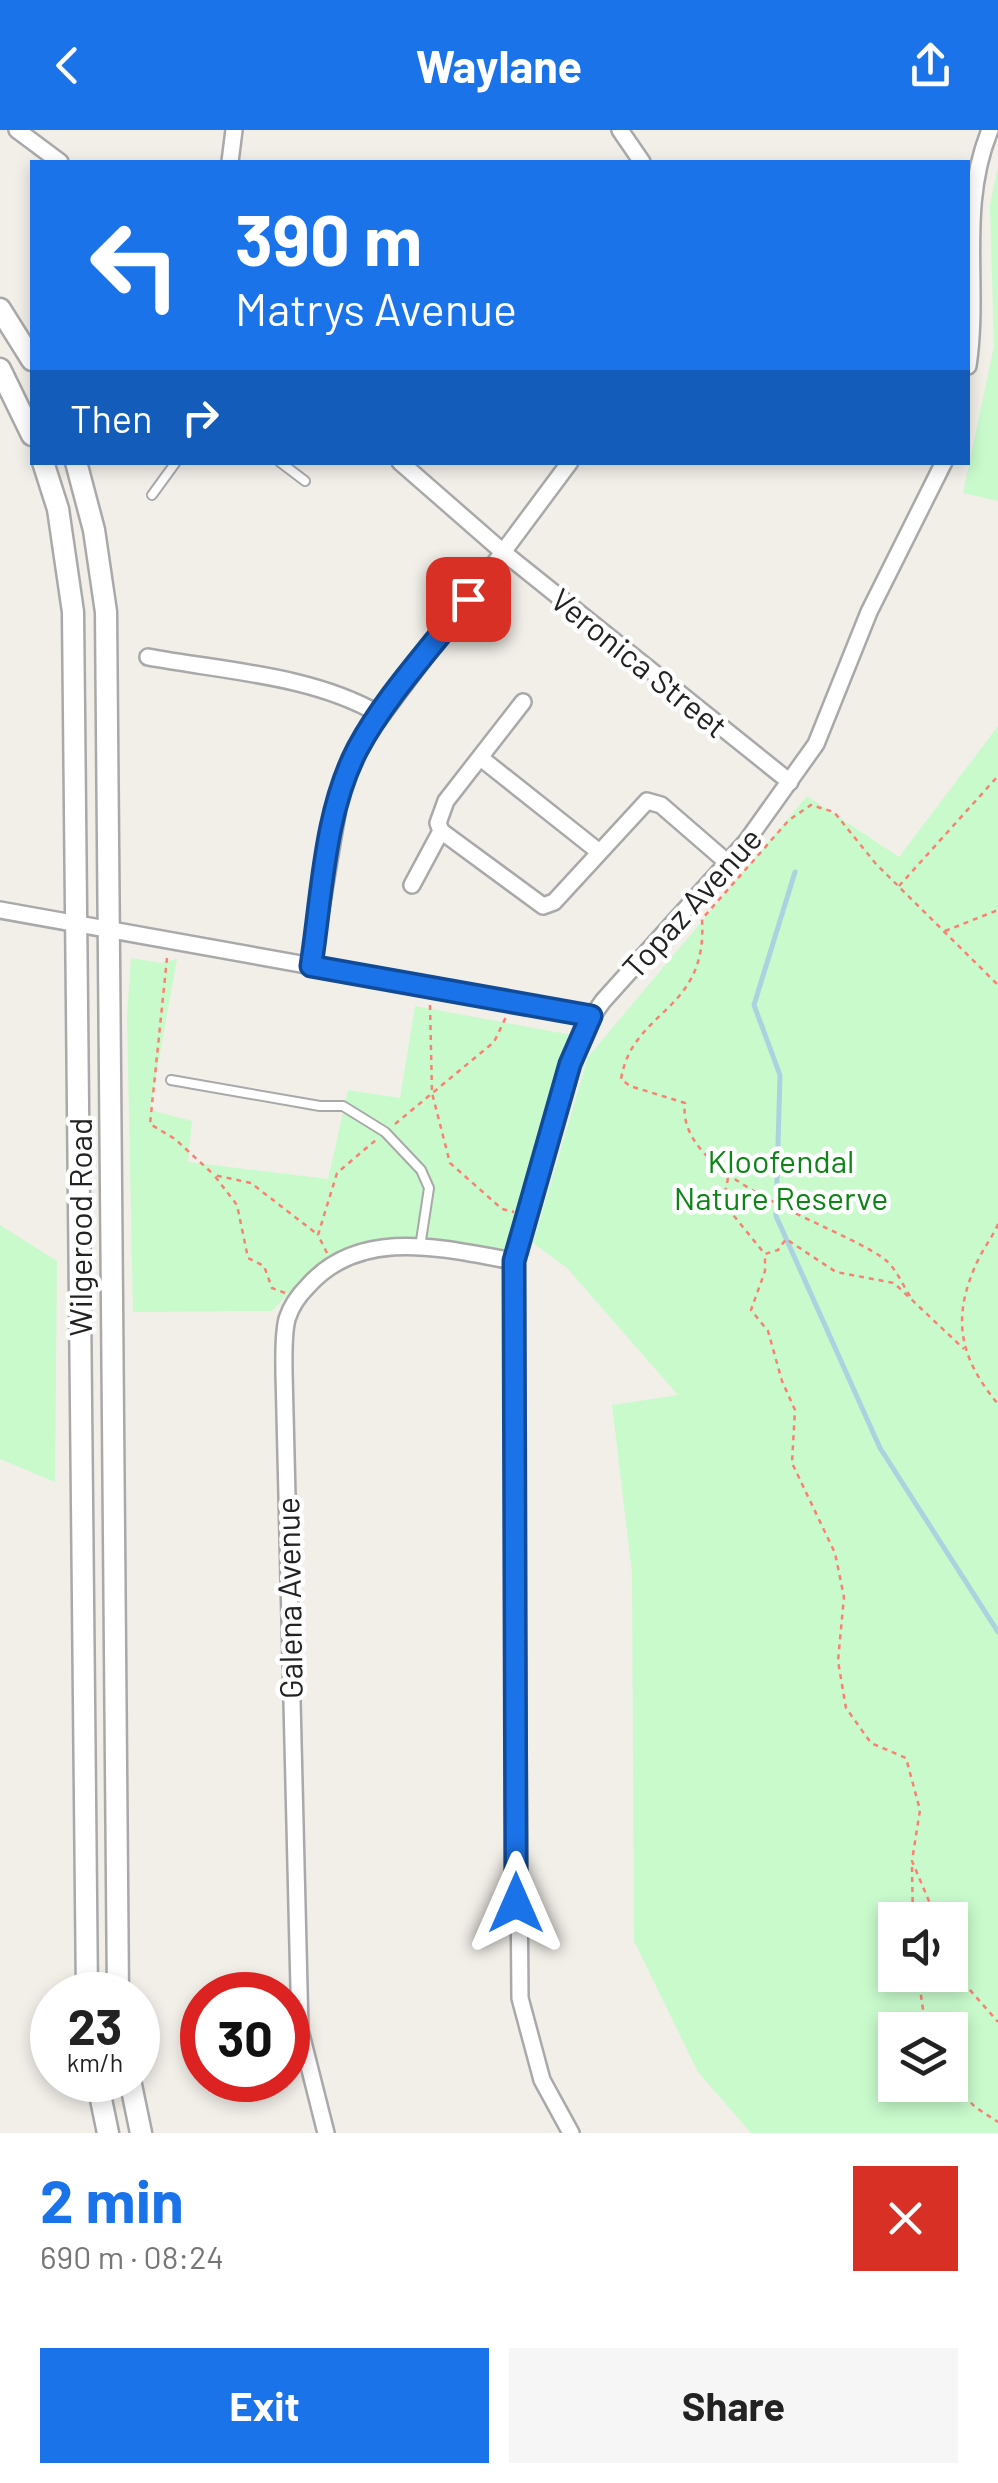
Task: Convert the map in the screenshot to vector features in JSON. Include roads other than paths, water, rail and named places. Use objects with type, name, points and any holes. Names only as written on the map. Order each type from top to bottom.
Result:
[{"type":"street","points":[[17,130],[57,160]]},
{"type":"street","points":[[230,160],[234,130]]},
{"type":"street","points":[[620,130],[641,160]]},
{"type":"street","points":[[970,254],[971,198],[990,130]]},
{"type":"street","points":[[0,309],[30,357]]},
{"type":"street","points":[[0,369],[30,432]]},
{"type":"street","name":"Wilgerood Road","points":[[44,465],[58,509],[72,612],[87,1972]]},
{"type":"street","name":"Wilgerood Road","points":[[77,465],[94,530],[106,612],[118,1972]]},
{"type":"street","name":"Veronica Street","points":[[403,465],[503,552],[790,782]]},
{"type":"street","points":[[311,966],[340,796],[354,757],[379,714],[568,465]]},
{"type":"street","name":"Topaz Avenue","points":[[571,2133],[542,2080],[520,1998],[514,1261],[570,1064],[591,1016],[775,807],[816,744],[869,612],[942,465]]},
{"type":"street","points":[[148,656],[304,686],[346,697],[379,714]]},
{"type":"street","points":[[524,702],[446,801],[438,823],[441,831],[542,906],[554,902],[647,800],[661,805],[728,863]]},
{"type":"street","points":[[482,759],[598,851]]},
{"type":"street","points":[[412,885],[441,831]]},
{"type":"street","points":[[0,910],[109,933],[591,1016]]},
{"type":"street","points":[[420,1247],[514,1261]]},
{"type":"street","name":"Galena Avenue","points":[[326,2133],[300,2030],[284,1373],[287,1318],[297,1298],[332,1263],[357,1251],[420,1247]]},
{"type":"street","points":[[102,2102],[108,2133]]},
{"type":"street","points":[[135,2102],[141,2133]]},
{"type":"lane","points":[[152,495],[174,465]]},
{"type":"lane","points":[[284,465],[304,481]]},
{"type":"lane","points":[[171,1080],[320,1106],[344,1106],[386,1132],[408,1152],[428,1188],[420,1247]]},
{"type":"waterway","points":[[795,872],[754,1005],[780,1075],[776,1216],[880,1448],[998,1632]]},
{"type":"park label","name":"Kloofendal Nature Reserve","points":[[781,1178]]}]
